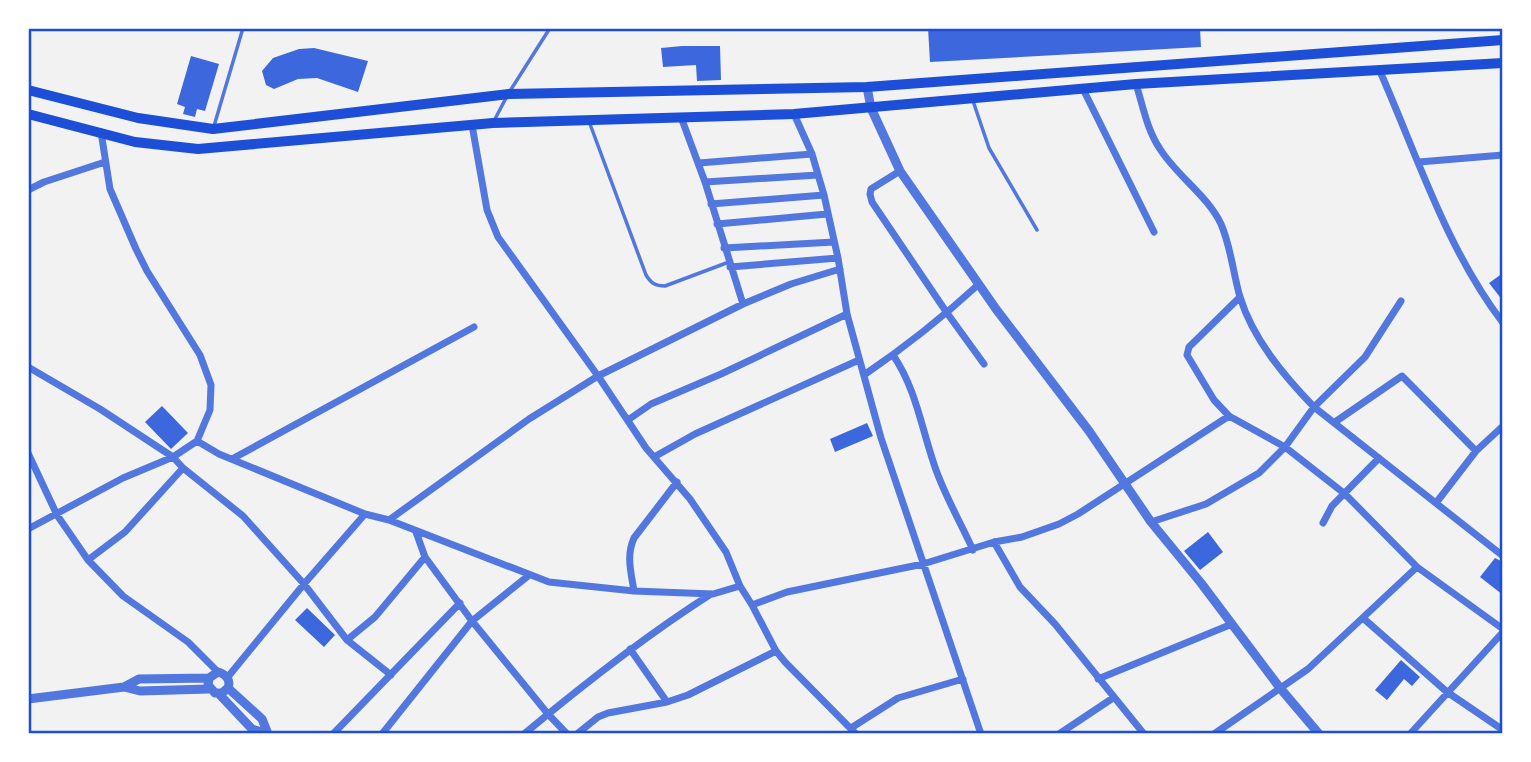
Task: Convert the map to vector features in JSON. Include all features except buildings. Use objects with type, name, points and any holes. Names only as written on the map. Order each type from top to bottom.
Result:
[{"type":"main road","points":[[28,90],[138,118],[213,128],[509,93],[867,87],[1503,40]]},
{"type":"main road","points":[[1331,51],[1333,74]]},
{"type":"main road","points":[[28,114],[135,142],[198,149],[493,123],[794,114],[1136,84],[1503,63]]},
{"type":"street","points":[[1379,69],[1440,215],[1485,300],[1503,323]]},
{"type":"street","points":[[1136,84],[1152,136],[1161,152],[1214,212],[1222,226],[1240,297],[1250,321],[1288,380],[1314,407],[1503,556]]},
{"type":"street","points":[[867,87],[871,108],[900,171],[979,284],[1125,482],[1151,522],[1319,734]]},
{"type":"street","points":[[1083,89],[1154,232]]},
{"type":"street","points":[[794,114],[813,154],[838,258],[847,314],[881,438],[981,734]]},
{"type":"street","points":[[681,117],[699,163],[743,304]]},
{"type":"street","points":[[472,125],[491,223],[498,237],[654,457],[677,482],[726,552],[740,586],[776,651],[785,662],[854,731],[898,698],[963,679]]},
{"type":"street","points":[[28,529],[123,478],[173,457],[197,441],[210,410],[211,385],[200,355],[147,271],[110,189],[101,132]]},
{"type":"street","points":[[699,163],[813,154]]},
{"type":"street","points":[[1419,162],[1503,155]]},
{"type":"street","points":[[28,190],[105,162]]},
{"type":"street","points":[[900,171],[872,188],[872,202],[984,364]]},
{"type":"street","points":[[705,182],[818,175]]},
{"type":"street","points":[[711,204],[824,195]]},
{"type":"street","points":[[717,224],[827,214]]},
{"type":"street","points":[[724,247],[834,242]]},
{"type":"street","points":[[730,265],[838,258]]},
{"type":"street","points":[[390,520],[528,419],[598,376],[743,304],[791,284],[840,269]]},
{"type":"street","points":[[864,374],[947,313],[979,284]]},
{"type":"street","points":[[1240,297],[1189,346],[1187,355],[1190,364],[1214,400],[1229,416],[1285,447],[1345,494],[1417,567],[1503,631],[1410,734]]},
{"type":"street","points":[[1151,522],[1206,504],[1259,473],[1285,447],[1314,407],[1365,357],[1401,301]]},
{"type":"street","points":[[628,420],[651,404],[847,314]]},
{"type":"street","points":[[232,460],[474,327]]},
{"type":"street","points":[[893,355],[904,370],[933,462],[973,550]]},
{"type":"street","points":[[654,457],[695,434],[859,360]]},
{"type":"street","points":[[28,367],[73,396],[100,409],[173,457],[243,516],[304,584],[347,640],[391,675]]},
{"type":"street","points":[[1335,422],[1402,376],[1476,450]]},
{"type":"street","points":[[752,604],[787,592],[923,564],[1059,524],[1229,416]]},
{"type":"street","points":[[1436,503],[1476,450],[1503,426]]},
{"type":"street","points":[[197,441],[232,460],[365,514],[390,520],[549,582],[634,591],[713,593],[740,586]]},
{"type":"street","points":[[28,453],[57,515],[88,560],[123,596],[188,642],[227,678]]},
{"type":"street","points":[[1323,523],[1332,506],[1379,458]]},
{"type":"street","points":[[88,560],[125,532],[183,468]]},
{"type":"street","points":[[634,591],[630,548],[634,538],[677,482]]},
{"type":"street","points":[[268,734],[262,719],[228,688],[227,678],[365,514]]},
{"type":"street","points":[[416,532],[425,557],[472,621],[567,734]]},
{"type":"street","points":[[994,542],[1020,587],[1055,624],[1144,734]]},
{"type":"street","points":[[347,640],[375,617],[425,557]]},
{"type":"street","points":[[1214,734],[1308,669],[1417,567]]},
{"type":"street","points":[[382,734],[472,621],[528,576]]},
{"type":"street","points":[[524,734],[663,625],[713,593]]},
{"type":"street","points":[[333,734],[460,603]]},
{"type":"street","points":[[1363,618],[1447,692],[1503,730]]},
{"type":"street","points":[[1098,679],[1232,624]]},
{"type":"street","points":[[631,649],[667,702]]},
{"type":"street","points":[[578,734],[598,717],[688,695],[776,651]]},
{"type":"street","points":[[28,699],[124,687],[139,679],[209,678],[218,672]]},
{"type":"street","points":[[209,678],[209,689]]},
{"type":"street","points":[[124,687],[140,691],[209,689],[219,694],[253,729],[268,734]]},
{"type":"street","points":[[219,694],[228,688]]},
{"type":"street","points":[[1059,734],[1113,698]]},
{"type":"lane","points":[[213,128],[243,28]]},
{"type":"lane","points":[[493,123],[550,28]]},
{"type":"lane","points":[[972,99],[989,148],[1037,230]]},
{"type":"lane","points":[[589,120],[646,275],[651,282],[665,286],[730,265]]}]
